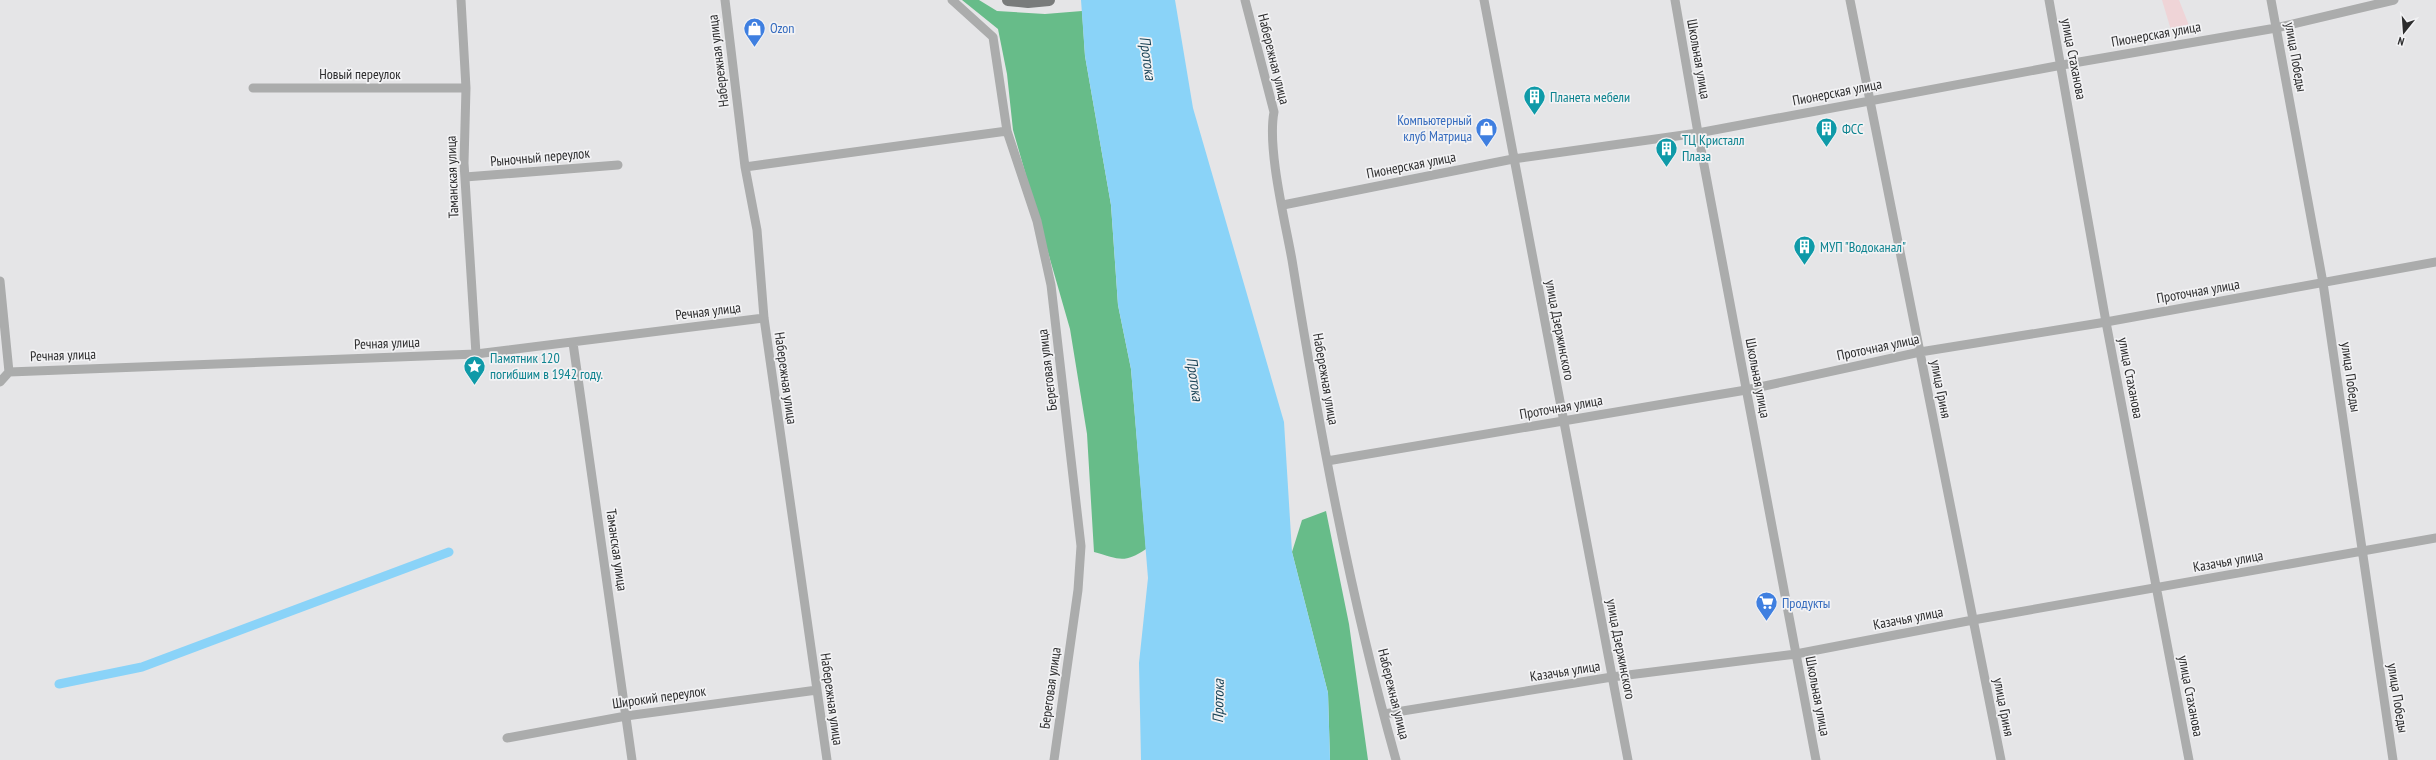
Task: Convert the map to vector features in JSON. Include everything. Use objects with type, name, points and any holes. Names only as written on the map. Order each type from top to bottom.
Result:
[{"type":"main road","points":[[1008,0],[1028,2],[1049,0]]},
{"type":"street","name":"Таманская улица","points":[[461,0],[466,88],[465,177],[476,354]]},
{"type":"street","name":"Набережная улица","points":[[725,0],[745,167],[756,230],[764,318],[826,760]]},
{"type":"street","name":"Береговая улица","points":[[952,0],[993,37],[1007,131],[1037,221],[1051,285],[1081,546],[1078,590],[1054,760]]},
{"type":"street","name":"Набережная улица","points":[[1245,0],[1274,112],[1272,124],[1283,205],[1312,386],[1355,600],[1396,760]]},
{"type":"street","name":"улица Дзержинского","points":[[1484,0],[1513,160],[1628,760]]},
{"type":"street","name":"Школьная улица","points":[[1675,0],[1698,133],[1816,760]]},
{"type":"street","name":"улица Гриня","points":[[1850,0],[1868,100],[1920,352],[2000,760]]},
{"type":"street","name":"улица Стаханова","points":[[2048,0],[2062,65],[2106,322],[2189,760]]},
{"type":"street","name":"улица Победы","points":[[2271,0],[2323,282],[2393,760]]},
{"type":"street","name":"Пионерская улица","points":[[1283,205],[1513,160],[1698,133],[1868,100],[2276,28],[2394,0]]},
{"type":"street","name":"Новый переулок","points":[[254,88],[466,88]]},
{"type":"street","points":[[745,167],[1007,131]]},
{"type":"street","name":"Рыночный переулок","points":[[465,177],[618,165]]},
{"type":"street","name":"Проточная улица","points":[[1327,461],[1746,390],[1920,352],[2106,322],[2436,262]]},
{"type":"street","points":[[0,281],[9,372],[0,382]]},
{"type":"street","name":"Речная улица","points":[[9,372],[476,354],[764,318]]},
{"type":"street","name":"Таманская улица","points":[[573,343],[632,760]]},
{"type":"street","name":"Казачья улица","points":[[1384,714],[1612,677],[1796,654],[1973,620],[2436,538]]},
{"type":"street","name":"Широкий переулок","points":[[507,738],[626,716],[817,690]]},
{"type":"shaded area","points":[[2162,0],[2179,0],[2190,28],[2171,30]]},
{"type":"green space","points":[[962,0],[979,0],[997,11],[1045,14],[1082,11],[1085,56],[1111,205],[1118,305],[1131,369],[1146,549],[1132,557],[1121,559],[1094,552],[1087,434],[1070,329],[1013,130],[1007,74],[998,29]]},
{"type":"green space","points":[[1326,511],[1349,624],[1368,760],[1330,760],[1328,693],[1292,552],[1302,520]]},
{"type":"water","name":"Протока","points":[[1081,0],[1175,0],[1193,108],[1284,422],[1292,552],[1328,693],[1330,760],[1141,760],[1139,663],[1148,578],[1131,369],[1118,305],[1111,205],[1085,56]]},
{"type":"waterway","points":[[59,684],[142,667],[449,552]]},
{"type":"place","name":"Ozon","points":[[755,48]]},
{"type":"place","name":"Планета мебели","points":[[1535,116]]},
{"type":"place","name":"Компьютерный клуб Матрица","points":[[1487,148]]},
{"type":"place","name":"ФСС","points":[[1827,148]]},
{"type":"place","name":"ТЦ Кристалл Плаза","points":[[1666,168]]},
{"type":"place","name":"МУП \"Водоканал\"","points":[[1804,266]]},
{"type":"place","name":"Памятник 120 погибшим в 1942 году.","points":[[474,386]]},
{"type":"place","name":"Продукты","points":[[1767,622]]}]
